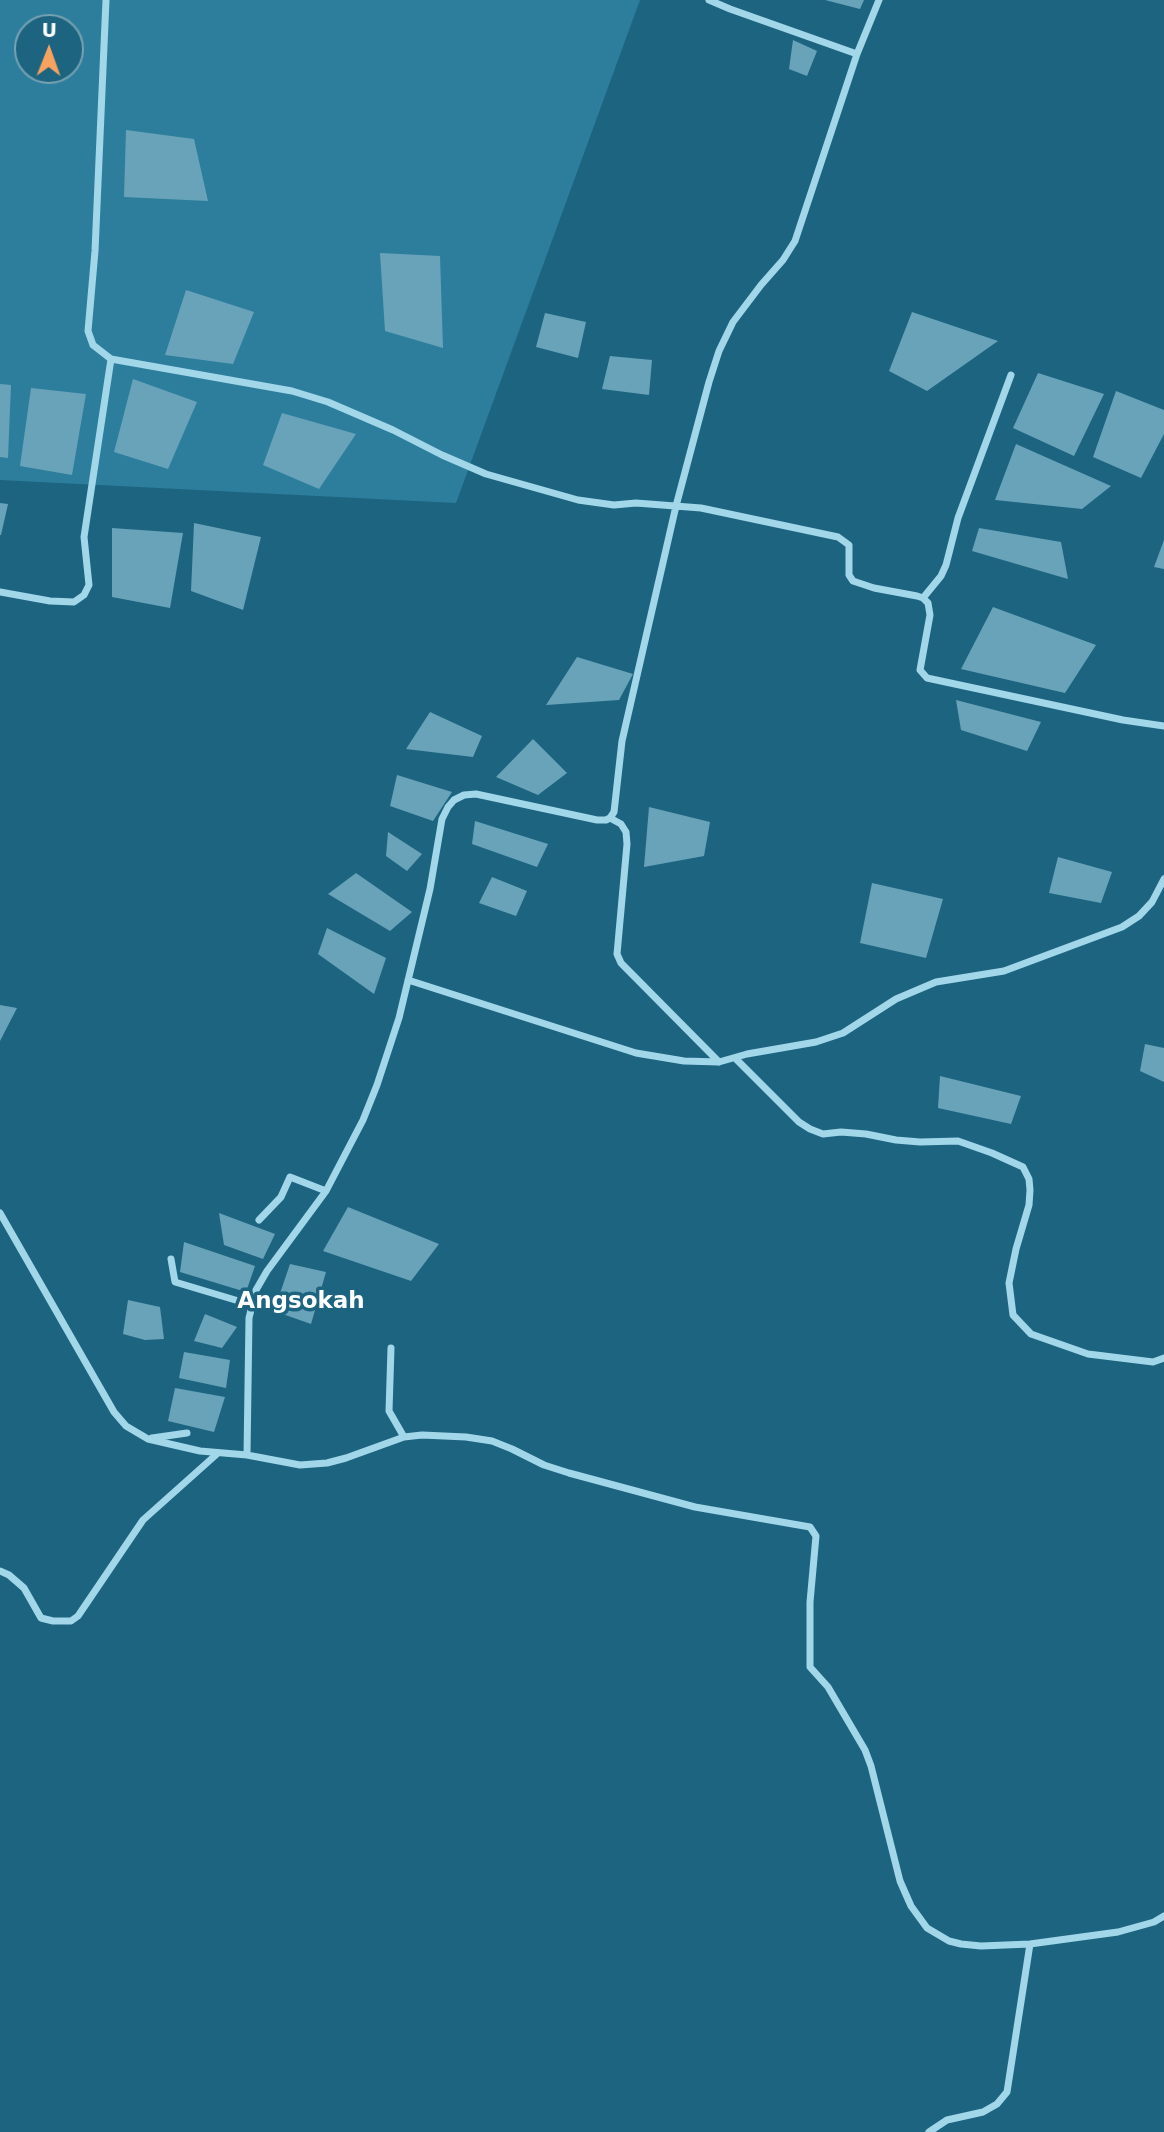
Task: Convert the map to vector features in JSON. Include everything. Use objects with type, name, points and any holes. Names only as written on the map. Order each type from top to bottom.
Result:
[{"type":"street","points":[[106,0],[95,251],[88,331],[93,345],[111,359],[292,391],[350,411],[486,474],[557,494],[606,504],[636,503],[725,512],[838,537],[849,545],[849,575],[853,581],[923,598],[930,608],[920,670],[927,678],[1123,720],[1164,726]]},
{"type":"street","points":[[709,0],[857,54]]},
{"type":"street","points":[[247,1455],[249,1318],[256,1290],[326,1191],[377,1085],[399,1018],[430,889],[442,819],[454,800],[464,795],[476,794],[597,820],[610,818],[615,807],[622,741],[676,506],[719,351],[733,322],[795,241],[857,54],[879,0]]},
{"type":"street","points":[[0,592],[50,601],[74,602],[84,595],[89,585],[84,537],[111,359]]},
{"type":"street","points":[[923,598],[941,576],[946,565],[958,518],[1011,374]]},
{"type":"street","points":[[610,818],[621,824],[626,832],[627,844],[617,954],[621,962],[719,1062]]},
{"type":"street","points":[[408,980],[636,1053],[684,1062],[719,1062],[816,1042],[843,1033],[896,999],[936,982],[1004,971],[1122,927],[1139,916],[1152,902],[1164,879]]},
{"type":"street","points":[[736,1058],[799,1122],[823,1134],[866,1134],[920,1142],[958,1141],[1023,1167],[1029,1179],[1029,1205],[1009,1283],[1013,1315],[1031,1334],[1088,1354],[1153,1362],[1164,1358]]},
{"type":"street","points":[[259,1220],[281,1197],[290,1177],[326,1191]]},
{"type":"street","points":[[0,1213],[114,1412],[126,1426],[148,1439],[200,1451],[247,1455],[300,1465],[327,1463],[404,1437],[446,1435],[492,1441],[544,1465],[569,1473],[695,1507],[810,1527],[816,1536],[810,1602],[810,1667],[828,1686],[865,1750],[900,1881],[911,1906],[927,1927],[949,1941],[981,1947],[1030,1944],[1118,1932],[1154,1922],[1164,1916]]},
{"type":"street","points":[[171,1259],[175,1282],[253,1305]]},
{"type":"street","points":[[391,1348],[389,1411],[404,1437]]},
{"type":"street","points":[[148,1439],[187,1433]]},
{"type":"street","points":[[0,1571],[24,1588],[41,1618],[71,1621],[78,1616],[143,1520],[218,1453]]},
{"type":"street","points":[[929,2132],[947,2120],[983,2112],[997,2104],[1007,2092],[1030,1944]]},
{"type":"shaded area","points":[[0,0],[640,0],[456,503],[0,480]]},
{"type":"building","points":[[825,0],[864,0],[860,9]]},
{"type":"building","points":[[793,40],[817,51],[807,76],[789,69]]},
{"type":"building","points":[[126,130],[194,139],[208,201],[124,197]]},
{"type":"building","points":[[380,253],[440,256],[443,348],[385,331]]},
{"type":"building","points":[[186,290],[254,312],[233,364],[165,355]]},
{"type":"building","points":[[912,312],[998,341],[927,391],[889,371]]},
{"type":"building","points":[[545,313],[586,322],[578,358],[536,347]]},
{"type":"building","points":[[610,356],[652,360],[649,395],[602,389]]},
{"type":"building","points":[[1038,373],[1104,394],[1074,456],[1013,428]]},
{"type":"building","points":[[133,379],[197,402],[168,469],[114,452]]},
{"type":"building","points":[[0,384],[11,385],[8,458],[0,457]]},
{"type":"building","points":[[31,388],[86,394],[72,475],[20,466]]},
{"type":"building","points":[[1116,391],[1164,410],[1164,434],[1141,478],[1093,457]]},
{"type":"building","points":[[282,413],[356,434],[319,489],[263,465]]},
{"type":"building","points":[[1016,444],[1111,486],[1082,509],[995,500]]},
{"type":"building","points":[[0,503],[8,504],[1,535],[0,535]]},
{"type":"building","points":[[194,523],[261,537],[243,610],[191,591]]},
{"type":"building","points":[[112,528],[183,533],[170,608],[112,597]]},
{"type":"building","points":[[979,528],[1061,542],[1068,579],[972,551]]},
{"type":"building","points":[[1164,540],[1164,569],[1154,567]]},
{"type":"building","points":[[993,607],[1096,645],[1065,693],[961,669]]},
{"type":"building","points":[[577,657],[633,674],[619,700],[546,705]]},
{"type":"building","points":[[956,700],[1041,722],[1027,751],[961,730]]},
{"type":"building","points":[[430,712],[482,736],[473,757],[406,749]]},
{"type":"building","points":[[533,739],[567,773],[538,795],[496,777]]},
{"type":"building","points":[[397,775],[452,792],[433,821],[390,806]]},
{"type":"building","points":[[649,807],[710,822],[704,856],[644,867]]},
{"type":"building","points":[[475,821],[548,844],[537,867],[472,844]]},
{"type":"building","points":[[388,832],[422,854],[407,871],[386,856]]},
{"type":"building","points":[[1058,857],[1112,872],[1101,903],[1049,893]]},
{"type":"building","points":[[356,873],[412,912],[390,931],[328,894]]},
{"type":"building","points":[[492,877],[527,891],[516,916],[479,903]]},
{"type":"building","points":[[872,883],[943,899],[926,958],[860,943]]},
{"type":"building","points":[[327,928],[386,958],[374,994],[318,954]]},
{"type":"building","points":[[0,1005],[17,1008],[0,1041]]},
{"type":"building","points":[[1145,1044],[1164,1048],[1164,1082],[1140,1071]]},
{"type":"building","points":[[940,1076],[1021,1096],[1011,1124],[938,1108]]},
{"type":"building","points":[[348,1207],[439,1244],[411,1281],[323,1251]]},
{"type":"building","points":[[219,1213],[275,1234],[263,1259],[224,1245]]},
{"type":"building","points":[[184,1242],[255,1266],[246,1292],[180,1272]]},
{"type":"building","points":[[290,1264],[326,1272],[311,1324],[274,1311]]},
{"type":"building","points":[[128,1300],[160,1307],[164,1339],[145,1340],[123,1334]]},
{"type":"building","points":[[205,1314],[237,1327],[222,1348],[194,1341]]},
{"type":"building","points":[[184,1352],[230,1360],[226,1388],[179,1378]]},
{"type":"building","points":[[175,1388],[225,1397],[214,1432],[168,1421]]},
{"type":"district","name":"Angsokah","points":[[301,1302]]}]
